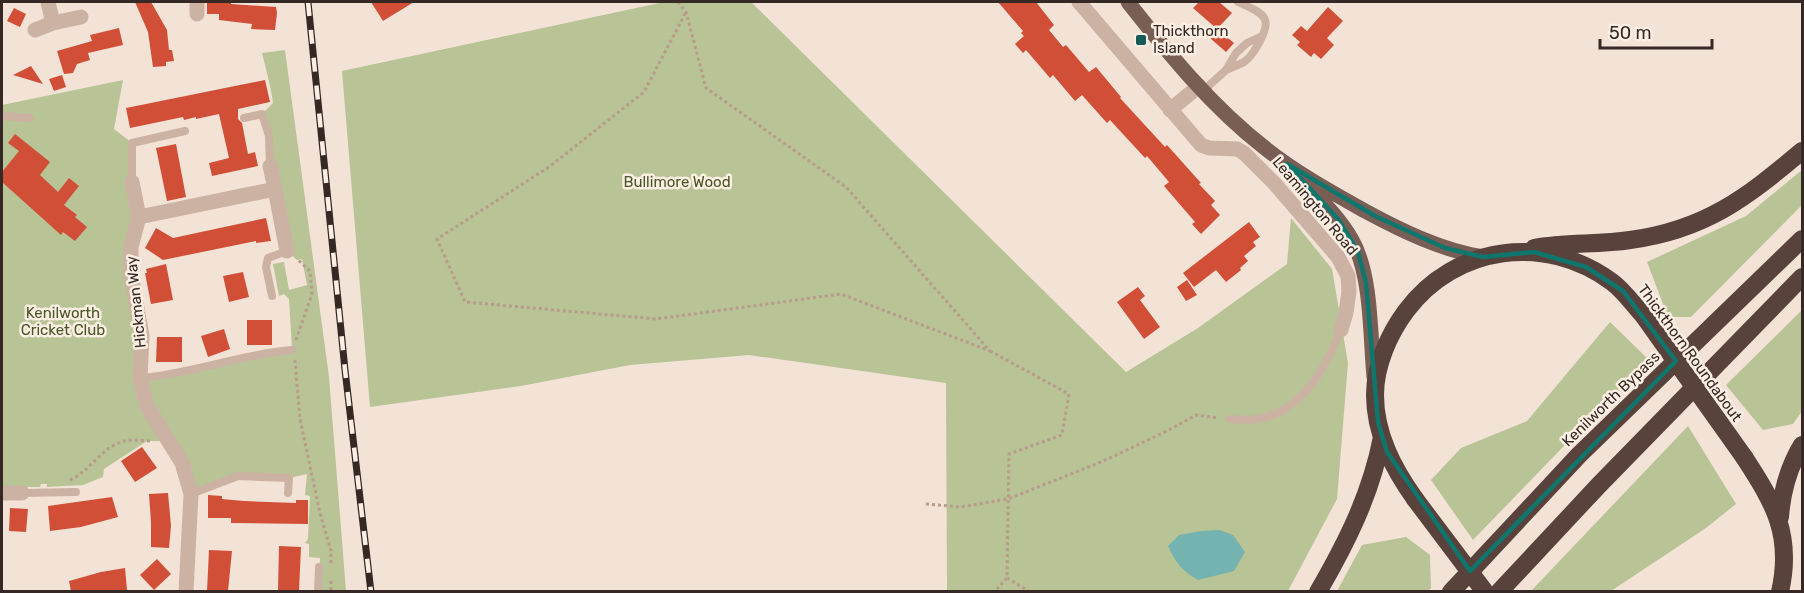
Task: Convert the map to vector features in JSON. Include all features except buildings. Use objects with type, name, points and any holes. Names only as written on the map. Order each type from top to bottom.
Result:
[{"type":"highway","points":[[1520,250],[1557,243],[1629,241],[1682,229],[1730,207],[1803,151]]},
{"type":"highway","name":"Kenilworth Bypass","points":[[1451,591],[1579,455],[1803,239]]},
{"type":"highway","name":"Thickthorn Roundabout","points":[[1485,591],[1395,469],[1382,437],[1375,395],[1382,357],[1391,333],[1413,301],[1431,283],[1443,275],[1483,257],[1520,250],[1561,257],[1586,267],[1623,291],[1643,315],[1744,457],[1772,501],[1780,525],[1785,553],[1780,591]]},
{"type":"highway","points":[[1499,591],[1803,277]]},
{"type":"highway","points":[[1318,591],[1351,531],[1366,498],[1382,437]]},
{"type":"highway","points":[[1780,525],[1784,485],[1791,464],[1803,445]]},
{"type":"highway","points":[[1785,553],[1788,591]]},
{"type":"main road","name":"Leamington Road","points":[[1128,2],[1170,55],[1201,89],[1244,130],[1287,164],[1344,199],[1410,233],[1445,248],[1483,257]]},
{"type":"main road","name":"Leamington Road","points":[[1287,164],[1338,219],[1352,240],[1362,263],[1366,283],[1375,395]]},
{"type":"street","points":[[48,2],[53,23]]},
{"type":"street","name":"Leamington Road","points":[[1079,2],[1205,148],[1237,149],[1244,153],[1275,184],[1338,257],[1348,276],[1349,291],[1341,330]]},
{"type":"street","points":[[35,30],[53,23],[81,17]]},
{"type":"street","points":[[1170,110],[1201,89]]},
{"type":"street","points":[[270,166],[287,251]]},
{"type":"street","name":"Hickman Way","points":[[132,182],[139,217],[131,247],[131,274],[142,336],[140,378],[147,406],[166,441],[182,463],[191,494],[186,591]]},
{"type":"street","points":[[139,217],[274,189]]},
{"type":"street","points":[[2,493],[22,493]]},
{"type":"lane","points":[[1201,89],[1226,70],[1246,61],[1266,28],[1266,21],[1262,15],[1238,2]]},
{"type":"lane","points":[[1226,70],[1236,53],[1247,43],[1262,36]]},
{"type":"lane","points":[[244,118],[262,114],[269,136],[270,166]]},
{"type":"lane","points":[[2,116],[30,118]]},
{"type":"lane","name":"Hickman Way","points":[[132,182],[132,143],[185,131]]},
{"type":"lane","points":[[272,296],[266,267],[268,258],[287,251]]},
{"type":"lane","name":"Leamington Road","points":[[1230,419],[1257,420],[1277,413],[1294,402],[1319,375],[1341,330]]},
{"type":"lane","points":[[140,378],[165,376],[292,350]]},
{"type":"lane","points":[[191,494],[238,476],[289,478],[288,493]]},
{"type":"lane","points":[[22,493],[76,492]]},
{"type":"lane","points":[[318,591],[319,567]]},
{"type":"path","points":[[678,2],[686,12],[706,88],[846,187],[990,351]]},
{"type":"path","points":[[686,12],[644,92],[549,166],[437,239],[465,302],[656,319],[841,294],[990,351],[1069,394],[1062,435],[1009,454],[1007,578],[994,591]]},
{"type":"path","points":[[287,251],[310,271],[312,294],[292,350],[300,419],[320,513],[331,551],[331,568]]},
{"type":"path","points":[[926,504],[960,507],[1008,499],[1101,462],[1196,415],[1230,419]]},
{"type":"path","points":[[61,481],[81,475],[106,452],[124,441],[166,441]]},
{"type":"path","points":[[331,577],[331,591]]},
{"type":"path","points":[[1007,578],[1030,591]]},
{"type":"highlighted area","points":[[1287,164],[1375,216],[1445,248],[1483,257],[1534,252],[1586,267],[1623,291],[1676,361],[1470,571],[1387,452],[1378,422],[1366,283],[1358,252],[1338,219]]},
{"type":"green space","name":"Bullimore Wood","points":[[664,2],[751,2],[1126,372],[1198,328],[1287,264],[1291,218],[1332,269],[1348,363],[1337,499],[1288,591],[947,591],[946,383],[749,355],[630,365],[521,386],[370,407],[342,71]]},
{"type":"green space","name":"Kenilworth Cricket Club","points":[[285,50],[329,377],[346,591],[318,591],[320,558],[309,557],[309,544],[305,543],[308,539],[310,496],[305,495],[307,474],[289,478],[238,476],[191,494],[167,441],[147,441],[104,469],[103,477],[83,485],[47,487],[47,484],[41,484],[40,487],[28,487],[22,493],[2,493],[2,105],[123,80],[114,129],[132,143],[139,217],[131,247],[140,378],[292,349],[289,299],[284,294],[279,296],[273,264],[284,262],[289,290],[307,285],[302,259],[297,260],[287,251],[262,114],[273,103],[262,53]]},
{"type":"green space","points":[[1802,170],[1802,205],[1691,317],[1668,317],[1647,262],[1746,216]]},
{"type":"green space","points":[[1802,310],[1802,411],[1793,424],[1763,430],[1726,385]]},
{"type":"green space","points":[[1610,322],[1648,359],[1473,540],[1431,480],[1461,448],[1527,421]]},
{"type":"green space","points":[[1688,426],[1736,504],[1706,528],[1611,591],[1531,591]]},
{"type":"green space","points":[[1406,537],[1430,555],[1431,588],[1428,591],[1337,591],[1362,545]]},
{"type":"water","points":[[1219,530],[1233,535],[1245,552],[1234,571],[1198,580],[1180,566],[1168,546],[1179,535]]},
{"type":"railway","points":[[308,2],[345,370],[371,592]]},
{"type":"place","name":"Thickthorn Island","points":[[1141,40]]}]
